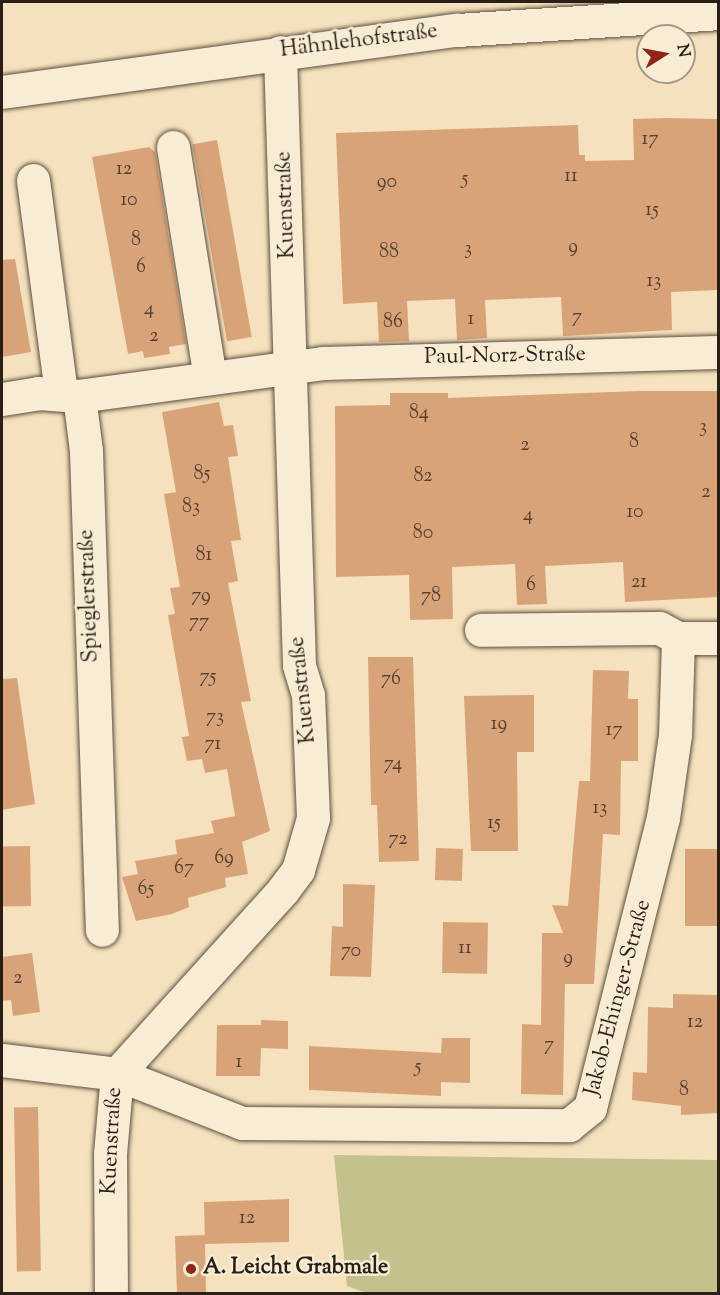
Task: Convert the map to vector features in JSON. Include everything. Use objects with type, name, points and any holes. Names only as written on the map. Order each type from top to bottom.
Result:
[{"type":"street","name":"Hähnlehofstraße","points":[[2,92],[280,52],[590,18],[718,13]]},
{"type":"street","name":"Kuenstraße","points":[[111,1293],[110,1154],[117,1074],[283,890],[298,870],[308,843],[312,807],[308,695],[299,665],[293,366],[280,52]]},
{"type":"street","points":[[173,147],[210,378]]},
{"type":"street","name":"Spieglerstraße","points":[[33,180],[70,394],[86,451],[102,930]]},
{"type":"street","name":"Paul-Norz-Straße","points":[[293,366],[718,352]]},
{"type":"street","points":[[2,399],[70,394],[293,366]]},
{"type":"street","points":[[481,630],[659,628],[678,638],[718,638]]},
{"type":"street","name":"Jakob-Ehinger-Straße","points":[[2,1059],[117,1074],[242,1123],[569,1125],[591,1108],[649,886],[675,735],[678,638]]},
{"type":"shaded area","points":[[334,1155],[718,1160],[718,1293],[366,1293],[347,1286]]},
{"type":"building","points":[[633,119],[718,119],[718,290],[671,292],[672,330],[563,336],[561,297],[485,300],[487,338],[457,340],[455,299],[407,301],[409,341],[379,342],[377,302],[343,304],[336,133],[578,125],[579,155],[585,155],[585,161],[634,160]]},
{"type":"building","points":[[217,140],[252,337],[227,341],[192,144]]},
{"type":"building","points":[[149,147],[155,152],[186,344],[169,347],[170,354],[144,358],[143,351],[128,354],[92,157]]},
{"type":"building","points":[[15,259],[31,352],[2,357],[2,260]]},
{"type":"building","points":[[640,391],[718,391],[718,597],[625,602],[623,562],[545,566],[547,604],[517,605],[515,564],[452,567],[453,619],[410,620],[409,575],[336,577],[335,406],[390,405],[390,393],[448,393],[448,398]]},
{"type":"building","points":[[219,402],[224,426],[233,425],[238,456],[228,457],[241,540],[231,541],[238,581],[228,583],[251,701],[241,702],[270,831],[242,842],[248,874],[225,878],[226,887],[188,898],[189,907],[172,914],[136,921],[122,877],[138,874],[135,861],[177,854],[175,840],[214,833],[211,821],[235,816],[227,769],[205,773],[202,759],[187,761],[182,737],[189,736],[168,615],[175,614],[170,588],[180,587],[164,494],[176,492],[162,412]]},
{"type":"building","points":[[368,657],[413,657],[419,861],[379,862],[377,805],[371,805]]},
{"type":"building","points":[[593,670],[629,671],[628,699],[638,699],[638,761],[621,761],[620,835],[603,834],[594,984],[565,984],[563,1095],[521,1094],[522,1024],[541,1025],[542,933],[563,933],[552,905],[568,906],[579,781],[590,781]]},
{"type":"building","points":[[17,678],[35,804],[2,810],[2,679]]},
{"type":"building","points":[[534,695],[534,752],[517,752],[518,851],[471,851],[464,696]]},
{"type":"building","points":[[2,846],[30,846],[31,906],[3,906]]},
{"type":"building","points":[[436,848],[463,849],[462,881],[435,880]]},
{"type":"building","points":[[685,849],[718,849],[718,926],[685,926]]},
{"type":"building","points":[[343,884],[375,885],[371,977],[330,976],[332,926],[343,927]]},
{"type":"building","points":[[443,922],[488,923],[487,974],[442,973]]},
{"type":"building","points":[[32,953],[40,1012],[13,1016],[11,1000],[2,1001],[2,957]]},
{"type":"building","points":[[673,994],[718,995],[718,1113],[681,1115],[681,1106],[632,1100],[633,1072],[647,1073],[648,1007],[673,1008]]},
{"type":"building","points":[[261,1020],[288,1021],[288,1049],[261,1048],[260,1076],[216,1076],[217,1025],[261,1025]]},
{"type":"building","points":[[442,1038],[470,1038],[470,1083],[441,1082],[441,1096],[309,1090],[309,1046],[441,1053]]},
{"type":"building","points":[[14,1107],[38,1107],[41,1271],[17,1271]]},
{"type":"building","points":[[289,1199],[289,1242],[205,1244],[206,1293],[177,1293],[175,1236],[205,1235],[204,1202]]},
{"type":"place","name":"A. Leicht Grabmale","points":[[191,1269]]}]
